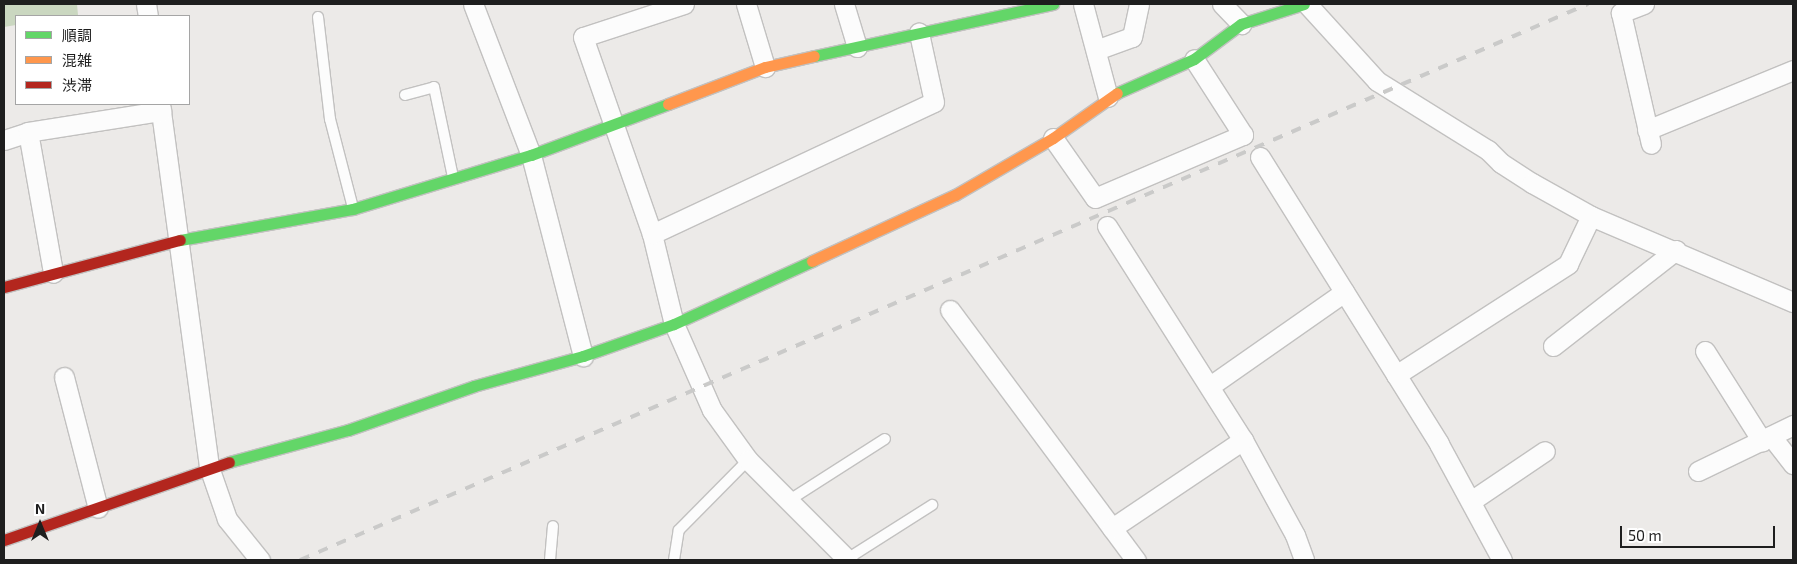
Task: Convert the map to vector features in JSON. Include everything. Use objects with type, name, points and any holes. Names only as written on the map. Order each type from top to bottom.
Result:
[{"type":"street","points":[[473,4],[532,155],[583,356]]},
{"type":"street","points":[[684,4],[583,37],[652,234],[674,324],[712,410],[748,460],[848,560]]},
{"type":"street","points":[[746,4],[765,67]]},
{"type":"street","points":[[844,4],[857,47]]},
{"type":"street","points":[[4,286],[180,240],[353,209],[454,181],[532,155],[765,67],[919,33],[972,12],[1053,4]]},
{"type":"street","points":[[1083,4],[1108,97]]},
{"type":"street","points":[[1096,50],[1132,37],[1139,4]]},
{"type":"street","points":[[1222,4],[1241,24]]},
{"type":"street","points":[[4,540],[209,467],[348,430],[474,386],[583,356],[674,324],[955,195],[1053,138],[1108,97],[1194,59],[1241,24],[1306,4],[1377,81],[1488,150],[1501,163],[1532,183],[1590,216],[1676,250],[1793,302]]},
{"type":"street","points":[[1644,4],[1622,13],[1649,137],[1793,70]]},
{"type":"street","points":[[652,234],[934,102],[919,33]]},
{"type":"street","points":[[1053,138],[1095,198],[1243,135],[1194,59]]},
{"type":"street","points":[[4,140],[28,132],[160,107],[180,240],[209,467],[227,519],[251,558]]},
{"type":"street","points":[[28,132],[53,273]]},
{"type":"street","points":[[1260,157],[1396,375],[1471,500],[1502,560]]},
{"type":"street","points":[[1396,375],[1568,264],[1590,216]]},
{"type":"street","points":[[1107,226],[1210,386],[1242,440],[1295,535],[1304,560]]},
{"type":"street","points":[[1553,346],[1676,250]]},
{"type":"street","points":[[1210,386],[1344,292]]},
{"type":"street","points":[[950,310],[1136,560]]},
{"type":"street","points":[[1705,351],[1766,438],[1793,464]]},
{"type":"street","points":[[64,377],[98,508]]},
{"type":"street","points":[[1698,471],[1793,426]]},
{"type":"street","points":[[1112,528],[1242,440]]},
{"type":"street","points":[[1471,500],[1545,452]]},
{"type":"lane","points":[[318,17],[330,119],[353,209]]},
{"type":"lane","points":[[405,95],[434,87],[454,181]]},
{"type":"lane","points":[[788,501],[885,439]]},
{"type":"lane","points":[[674,560],[678,530],[748,460]]},
{"type":"lane","points":[[848,560],[932,505]]},
{"type":"lane","points":[[550,560],[553,526]]},
{"type":"green space","points":[[4,4],[77,4],[78,15],[15,15],[15,25],[4,27]]},
{"type":"railway","points":[[300,560],[1588,4]]},
{"type":"traffic: fast","points":[[814,56],[1053,4]]},
{"type":"traffic: fast","points":[[1117,93],[1194,59],[1241,24],[1304,4]]},
{"type":"traffic: fast","points":[[180,240],[353,209],[531,155],[668,104]]},
{"type":"traffic: fast","points":[[229,462],[348,430],[474,386],[583,356],[674,324],[812,261]]},
{"type":"traffic: slow","points":[[668,104],[765,67],[814,56]]},
{"type":"traffic: slow","points":[[812,261],[955,195],[1053,138],[1117,93]]},
{"type":"traffic: jam","points":[[4,287],[180,240]]},
{"type":"traffic: jam","points":[[4,540],[229,462]]}]
